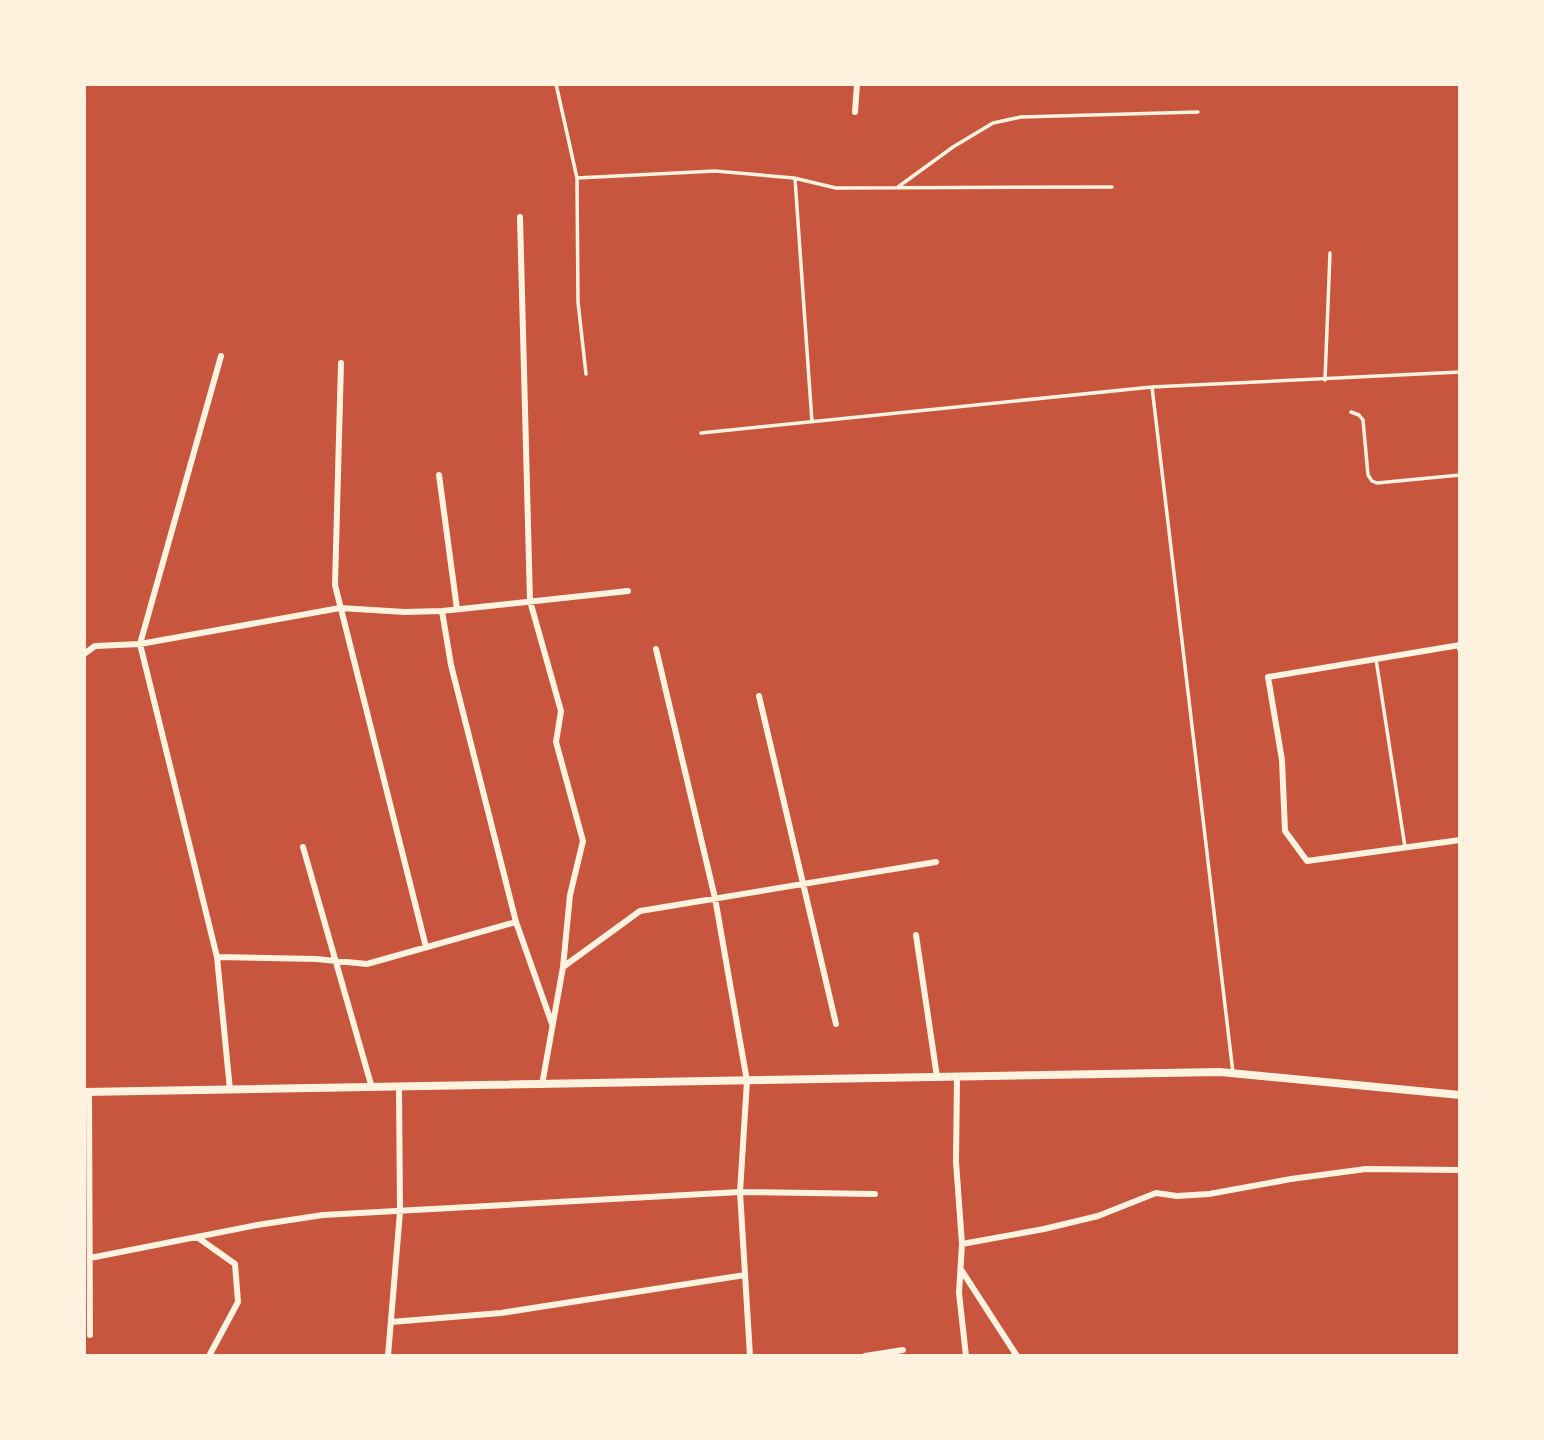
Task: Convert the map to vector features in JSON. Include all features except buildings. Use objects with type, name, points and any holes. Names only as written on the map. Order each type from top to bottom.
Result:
[{"type":"street","points":[[855,112],[858,84]]},
{"type":"street","points":[[520,217],[530,601],[561,711],[556,742],[583,841],[570,895],[563,967],[542,1085]]},
{"type":"street","points":[[221,356],[140,644],[217,957],[230,1090]]},
{"type":"street","points":[[341,363],[335,584],[426,947]]},
{"type":"street","points":[[439,475],[457,609]]},
{"type":"street","points":[[84,654],[95,646],[140,644],[340,608],[442,611],[628,591]]},
{"type":"street","points":[[442,611],[451,665],[516,922],[553,1025]]},
{"type":"street","points":[[1459,648],[1268,677],[1282,760],[1285,831],[1307,861],[1460,840]]},
{"type":"street","points":[[656,649],[715,898],[747,1081],[740,1192],[750,1356]]},
{"type":"street","points":[[759,696],[836,1024]]},
{"type":"street","points":[[303,847],[372,1088]]},
{"type":"street","points":[[563,967],[640,911],[936,862]]},
{"type":"street","points":[[217,957],[367,964],[516,922]]},
{"type":"street","points":[[916,935],[937,1077]]},
{"type":"street","points":[[90,1335],[86,1092],[1233,1073],[1460,1095]]},
{"type":"street","points":[[957,1077],[956,1162],[962,1244],[959,1293],[965,1356]]},
{"type":"street","points":[[388,1356],[400,1212],[399,1087]]},
{"type":"street","points":[[962,1244],[1098,1216],[1156,1194],[1209,1194],[1366,1169],[1460,1170]]},
{"type":"street","points":[[90,1258],[257,1225],[323,1215],[740,1192],[875,1194]]},
{"type":"street","points":[[197,1237],[235,1264],[237,1281],[237,1301],[209,1356]]},
{"type":"street","points":[[961,1269],[1017,1356]]},
{"type":"street","points":[[391,1322],[501,1313],[745,1275]]},
{"type":"street","points":[[865,1356],[903,1350]]},
{"type":"lane","points":[[556,84],[577,178],[578,302],[586,374]]},
{"type":"lane","points":[[896,188],[953,147],[993,123],[1021,117],[1198,111]]},
{"type":"lane","points":[[577,178],[715,171],[794,178],[836,188],[1112,187]]},
{"type":"lane","points":[[794,178],[812,422]]},
{"type":"lane","points":[[1325,380],[1330,253]]},
{"type":"lane","points":[[702,433],[1152,387],[1460,372]]},
{"type":"lane","points":[[1152,387],[1233,1073]]},
{"type":"lane","points":[[1351,412],[1363,420],[1368,475],[1371,481],[1377,483],[1460,475]]},
{"type":"lane","points":[[1376,659],[1405,848]]}]
